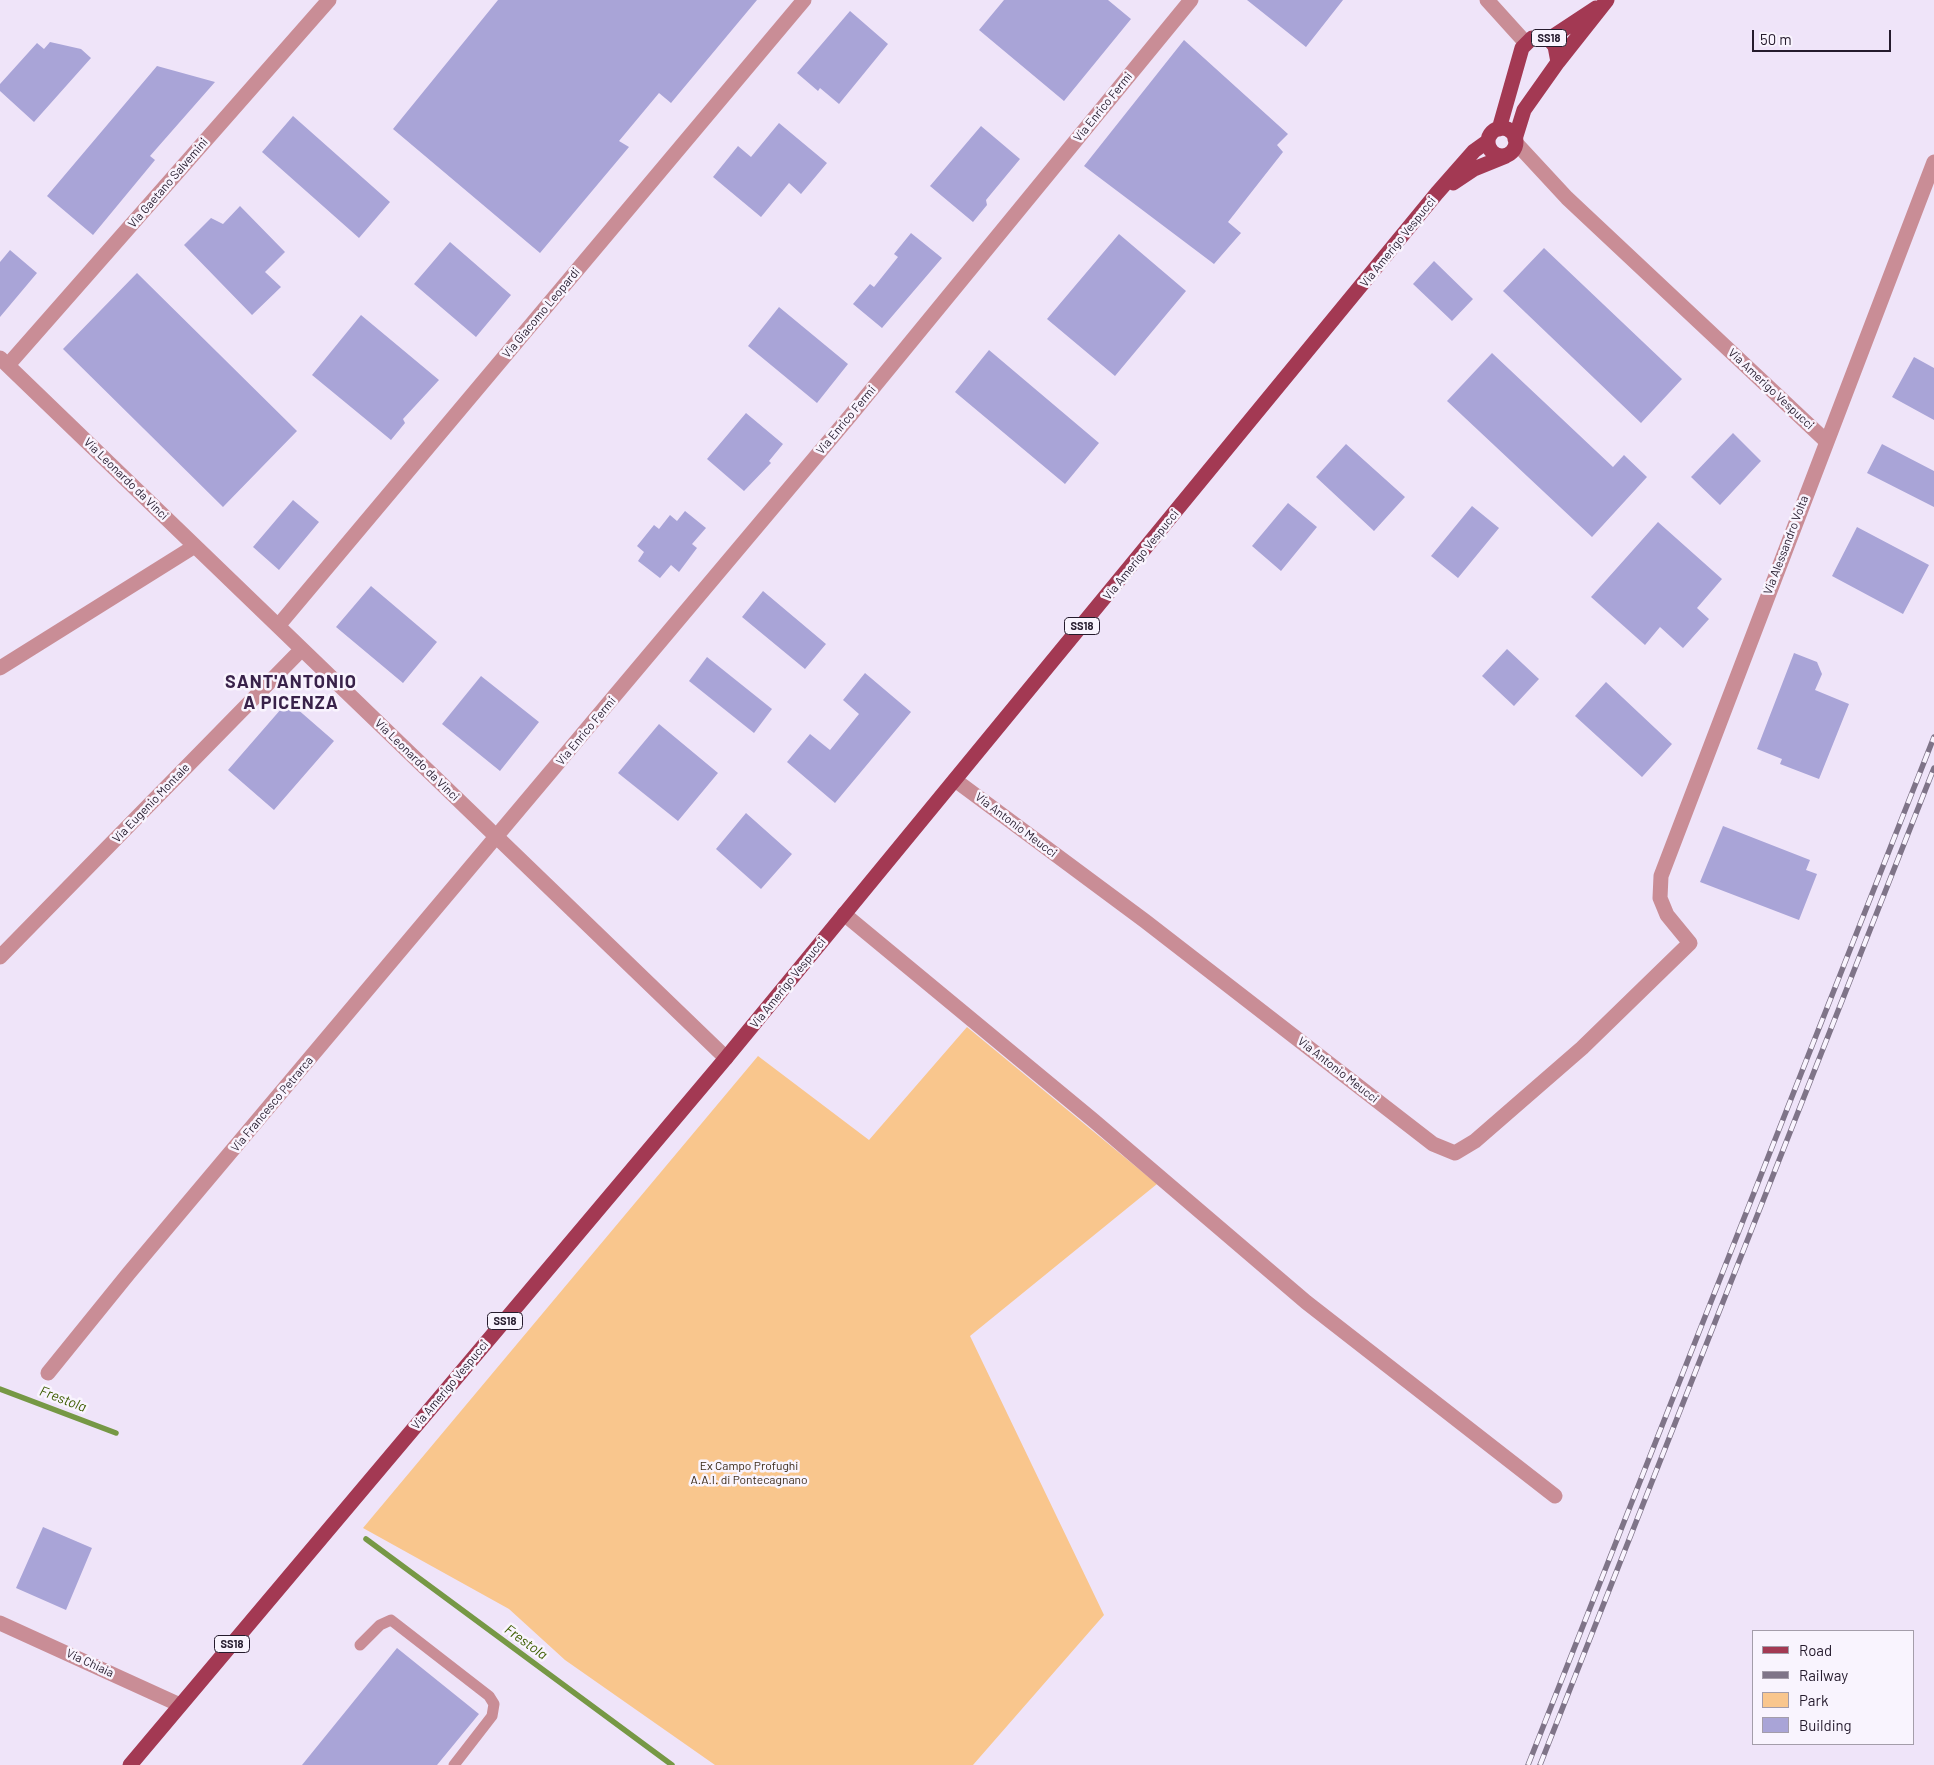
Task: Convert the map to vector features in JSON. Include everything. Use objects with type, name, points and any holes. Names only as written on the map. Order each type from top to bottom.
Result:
[{"type":"main road","name":"SS18","points":[[1488,141],[1491,133],[1499,129],[1518,57],[1525,42],[1538,37],[1549,38],[1607,1]]},
{"type":"main road","name":"SS18","points":[[1512,148],[1524,110],[1558,62],[1607,1]]},
{"type":"main road","name":"SS18","points":[[1549,38],[1555,46],[1558,62]]},
{"type":"main road","points":[[1488,141],[1493,153],[1512,148],[1509,130],[1499,129]]},
{"type":"main road","name":"Via Amerigo Vespucci","points":[[130,1765],[726,1058],[1437,194],[1474,151],[1488,141]]},
{"type":"main road","name":"Via Amerigo Vespucci","points":[[1437,194],[1474,169],[1512,148]]},
{"type":"street","name":"Via Gaetano Salvemini","points":[[4,362],[329,0]]},
{"type":"street","name":"Via Giacomo Leopardi","points":[[278,626],[804,0]]},
{"type":"street","name":"Via Enrico Fermi","points":[[497,837],[850,416],[1191,0]]},
{"type":"street","points":[[1487,0],[1525,42]]},
{"type":"street","name":"Via Amerigo Vespucci","points":[[1512,148],[1541,172],[1826,441]]},
{"type":"street","name":"Via Alessandro Volta","points":[[1677,928],[1666,915],[1660,898],[1661,876],[1934,162]]},
{"type":"street","name":"Via Leonardo da Vinci","points":[[4,362],[726,1058]]},
{"type":"street","points":[[0,668],[195,546]]},
{"type":"street","name":"Via Eugenio Montale","points":[[0,957],[302,649]]},
{"type":"street","name":"Via Antonio Meucci","points":[[955,780],[1145,921],[1433,1144],[1455,1153],[1475,1142],[1582,1048],[1690,944],[1677,928]]},
{"type":"street","name":"Via Francesco Petrarca","points":[[48,1373],[135,1266],[497,837]]},
{"type":"street","points":[[844,914],[1093,1120],[1306,1302],[1554,1496]]},
{"type":"street","name":"Via Chiaia","points":[[0,1623],[180,1705]]},
{"type":"lane","points":[[360,1645],[380,1625],[391,1620],[489,1696],[494,1704],[492,1716],[454,1765]]},
{"type":"green space","name":"Ex Campo Profughi A.A.I. di Pontecagnano","points":[[967,1027],[1157,1184],[970,1336],[1104,1615],[973,1765],[715,1765],[565,1660],[509,1609],[363,1528],[758,1056],[869,1140]]},
{"type":"building","points":[[498,0],[757,0],[671,103],[659,93],[619,141],[629,147],[540,253],[393,129]]},
{"type":"building","points":[[1004,0],[1108,0],[1131,19],[1064,101],[979,30]]},
{"type":"building","points":[[1247,0],[1343,0],[1306,47]]},
{"type":"building","points":[[850,11],[888,44],[839,104],[820,88],[818,91],[797,73]]},
{"type":"building","points":[[1184,40],[1288,134],[1277,145],[1283,152],[1228,222],[1241,233],[1214,264],[1084,166]]},
{"type":"building","points":[[50,42],[81,49],[91,58],[34,122],[0,91],[0,84],[37,43],[44,49]]},
{"type":"building","points":[[157,66],[215,82],[150,156],[155,160],[93,235],[47,196]]},
{"type":"building","points":[[293,116],[390,202],[359,238],[262,152]]},
{"type":"building","points":[[779,123],[827,163],[801,194],[789,183],[761,217],[713,177],[738,146],[751,157]]},
{"type":"building","points":[[981,126],[1020,159],[986,200],[987,205],[973,222],[930,186]]},
{"type":"building","points":[[240,206],[285,252],[265,272],[281,287],[252,315],[184,245],[211,218],[223,224]]},
{"type":"building","points":[[911,233],[942,258],[882,328],[853,304],[870,284],[874,287],[898,257],[894,254]]},
{"type":"building","points":[[1119,234],[1186,291],[1115,376],[1047,319]]},
{"type":"building","points":[[450,242],[511,295],[476,337],[414,284]]},
{"type":"building","points":[[1544,248],[1682,379],[1641,423],[1503,291]]},
{"type":"building","points":[[10,250],[37,273],[0,317],[0,262]]},
{"type":"building","points":[[1434,261],[1473,299],[1452,321],[1413,284]]},
{"type":"building","points":[[137,273],[297,431],[223,507],[63,349]]},
{"type":"building","points":[[779,307],[848,364],[817,403],[748,346]]},
{"type":"building","points":[[361,315],[439,380],[403,419],[405,423],[391,440],[312,375]]},
{"type":"building","points":[[989,350],[1099,443],[1065,484],[955,392]]},
{"type":"building","points":[[1492,353],[1613,467],[1624,455],[1647,477],[1592,537],[1447,401]]},
{"type":"building","points":[[1914,357],[1934,368],[1934,420],[1892,397]]},
{"type":"building","points":[[746,413],[783,444],[769,461],[771,463],[744,491],[707,459]]},
{"type":"building","points":[[1733,433],[1761,461],[1720,505],[1691,477]]},
{"type":"building","points":[[1346,444],[1405,497],[1374,531],[1316,477]]},
{"type":"building","points":[[1882,444],[1934,471],[1934,507],[1867,473]]},
{"type":"building","points":[[293,500],[319,522],[279,570],[253,547]]},
{"type":"building","points":[[1288,503],[1317,527],[1281,571],[1252,546]]},
{"type":"building","points":[[1472,506],[1499,528],[1458,578],[1431,556]]},
{"type":"building","points":[[685,511],[706,528],[692,544],[697,548],[679,572],[671,565],[660,578],[638,561],[644,552],[637,546],[654,525],[659,529],[670,515],[677,521]]},
{"type":"building","points":[[1658,522],[1722,579],[1697,608],[1709,619],[1683,648],[1660,627],[1645,645],[1591,597]]},
{"type":"building","points":[[1857,527],[1929,565],[1903,614],[1832,576]]},
{"type":"building","points":[[371,586],[437,642],[403,683],[336,627]]},
{"type":"building","points":[[763,591],[826,644],[805,669],[742,617]]},
{"type":"building","points":[[1507,649],[1539,679],[1514,706],[1482,676]]},
{"type":"building","points":[[1794,653],[1817,662],[1822,674],[1815,690],[1849,704],[1819,779],[1780,764],[1782,759],[1757,749]]},
{"type":"building","points":[[707,657],[772,709],[754,733],[689,681]]},
{"type":"building","points":[[865,673],[911,712],[835,803],[787,762],[810,734],[830,750],[859,714],[843,700]]},
{"type":"building","points":[[481,676],[539,722],[500,771],[442,724]]},
{"type":"building","points":[[1606,682],[1672,744],[1642,777],[1575,716]]},
{"type":"building","points":[[288,701],[334,741],[274,810],[228,770]]},
{"type":"building","points":[[659,724],[718,773],[678,821],[618,773]]},
{"type":"building","points":[[746,813],[792,854],[761,889],[716,849]]},
{"type":"building","points":[[1723,826],[1810,860],[1806,870],[1817,874],[1799,920],[1700,882]]},
{"type":"building","points":[[43,1527],[92,1548],[66,1610],[16,1588]]},
{"type":"building","points":[[397,1648],[479,1714],[437,1765],[302,1765]]},
{"type":"waterway","name":"Frestola","points":[[0,1389],[116,1433]]},
{"type":"waterway","name":"Frestola","points":[[366,1539],[672,1765]]},
{"type":"railway","points":[[1528,1765],[1934,737]]},
{"type":"railway","points":[[1540,1765],[1934,768]]},
{"type":"district","name":"SANT'ANTONIO A PICENZA","points":[[291,692]]}]
